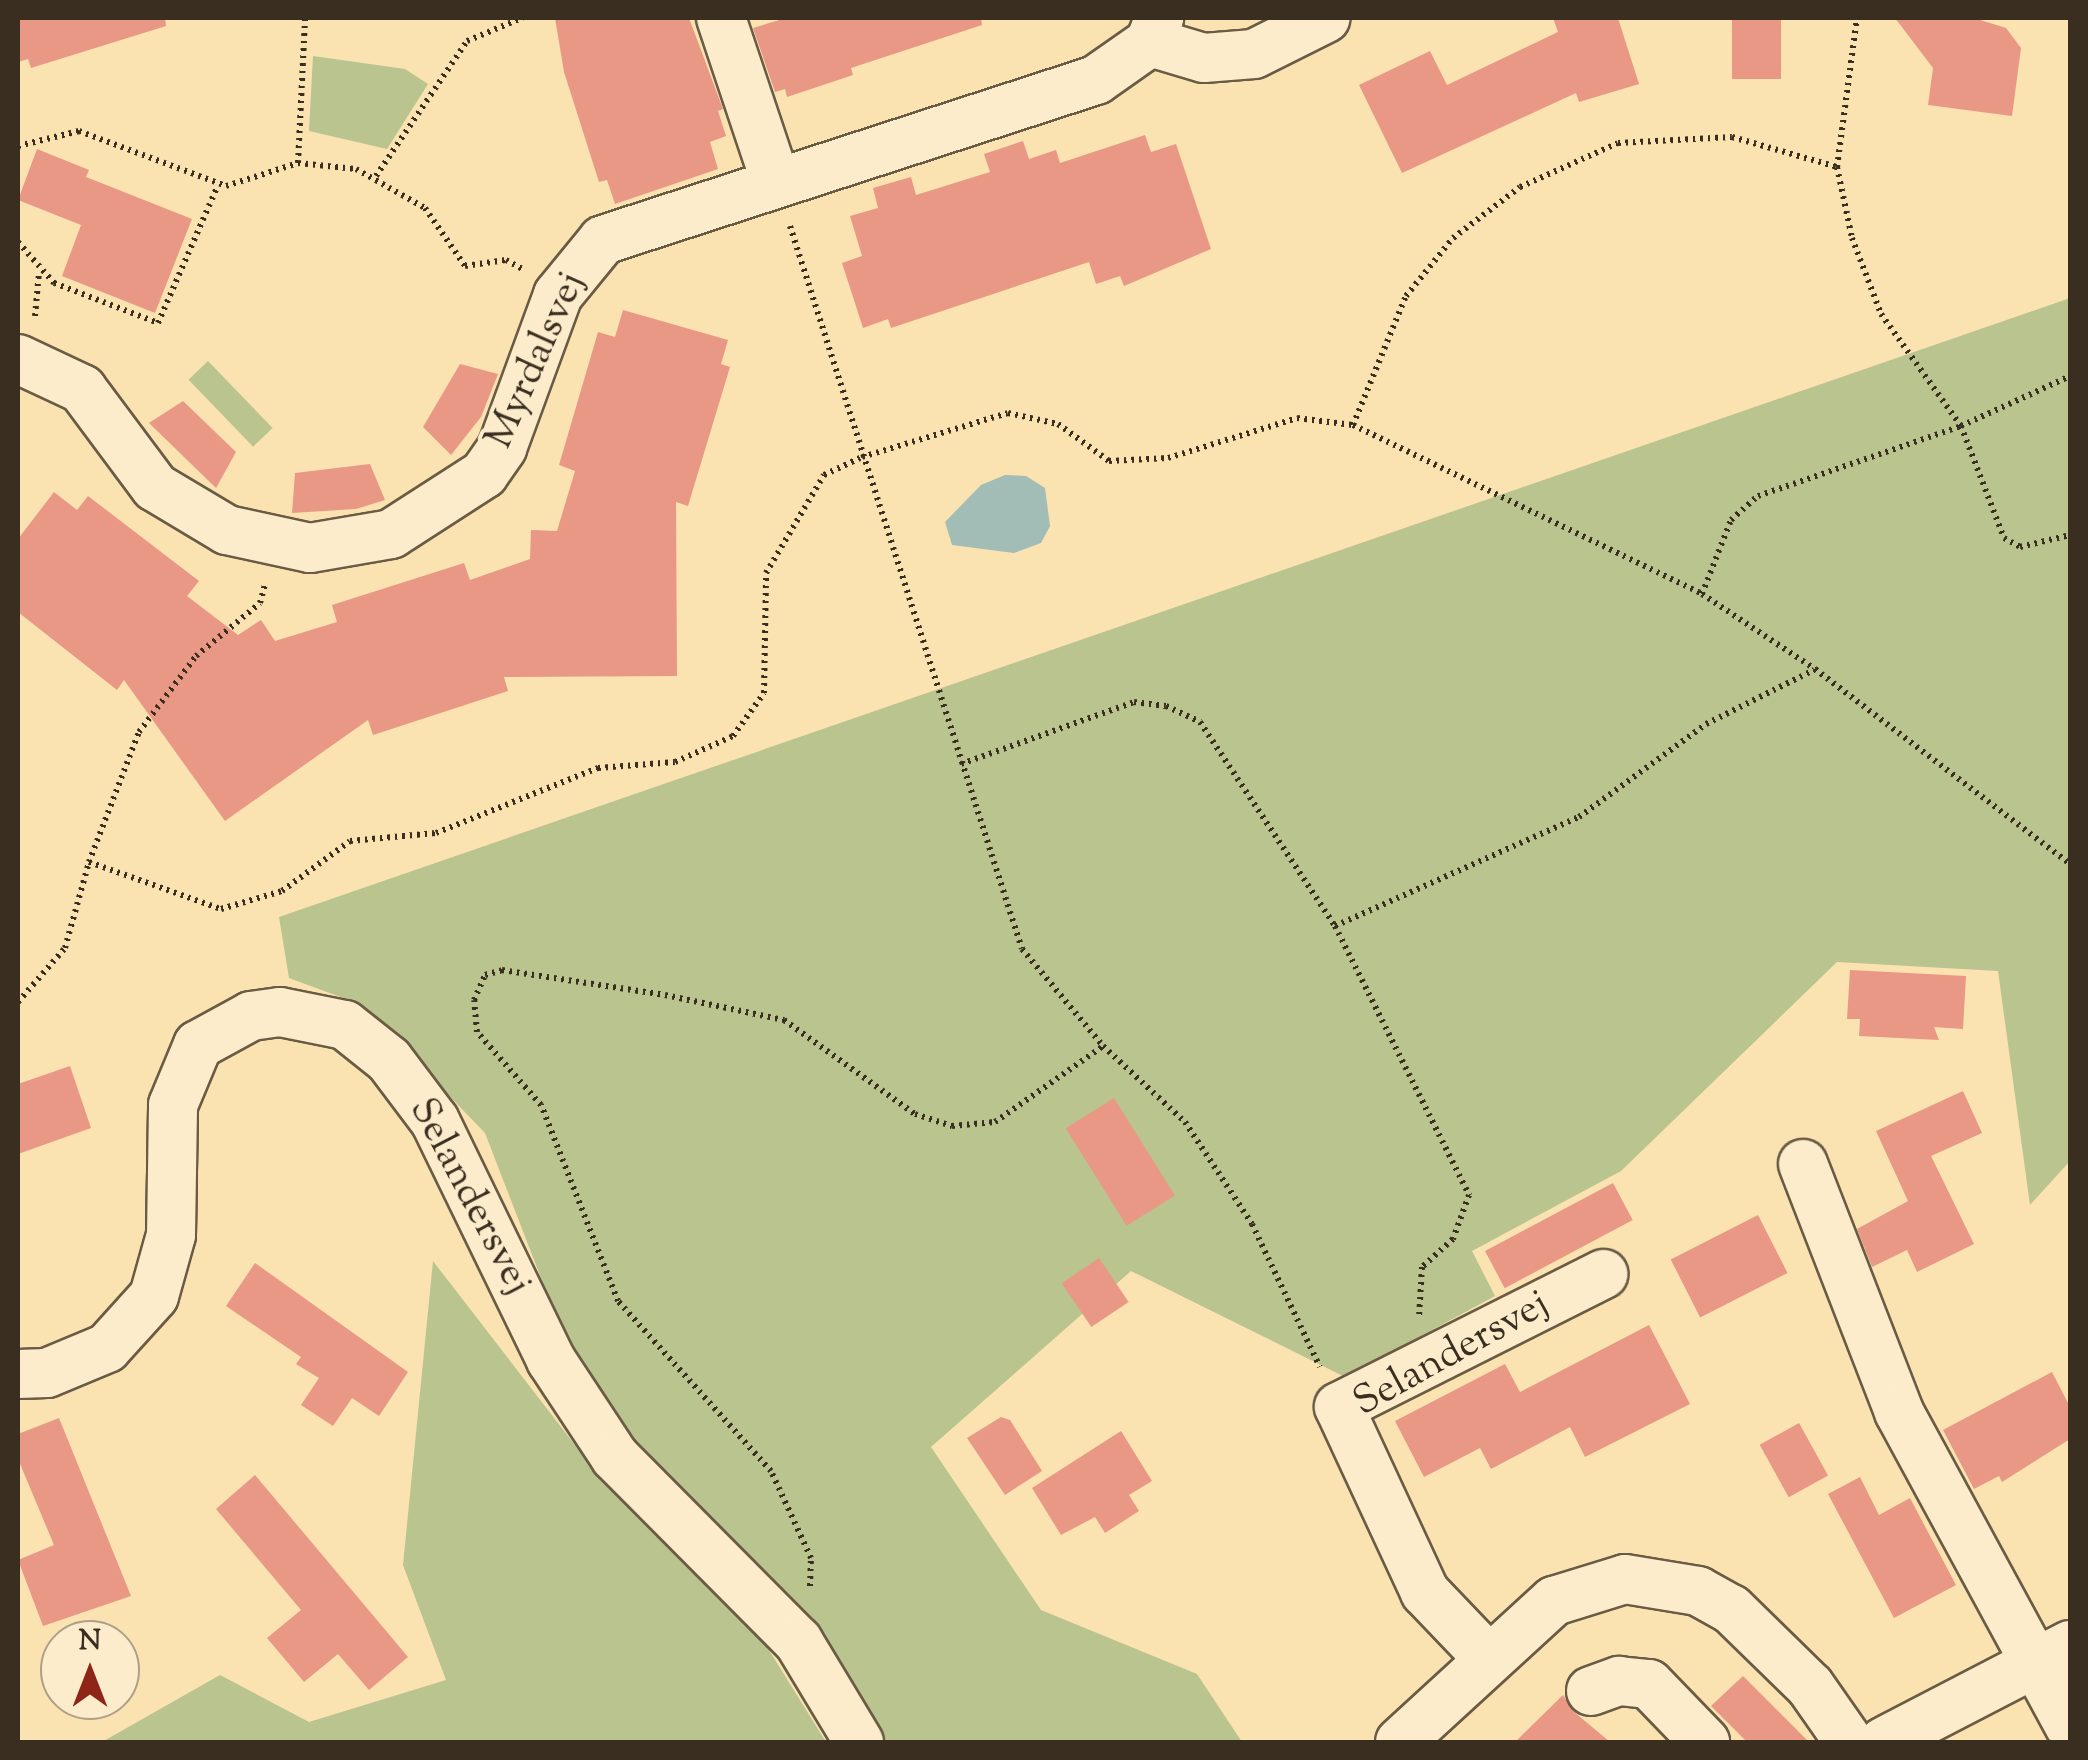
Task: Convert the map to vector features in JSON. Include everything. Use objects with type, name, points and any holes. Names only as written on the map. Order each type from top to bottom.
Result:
[{"type":"street","points":[[721,18],[776,182]]},
{"type":"street","points":[[1155,30],[1204,58],[1254,54],[1326,18]]},
{"type":"street","name":"Myrdalsvej","points":[[18,360],[82,389],[155,487],[227,530],[275,544],[354,544],[391,534],[466,490],[502,448],[558,295],[586,253],[616,234],[1096,80],[1155,30]]},
{"type":"street","name":"Selandersvej","points":[[18,1374],[47,1373],[107,1348],[154,1296],[172,1235],[173,1105],[198,1045],[251,1016],[280,1012],[345,1025],[389,1060],[435,1121],[550,1360],[616,1457],[798,1642],[859,1742]]},
{"type":"street","points":[[1803,1164],[1900,1412],[2054,1655],[2070,1728]]},
{"type":"street","name":"Selandersvej","points":[[1488,1658],[1424,1592],[1339,1406],[1603,1274]]},
{"type":"street","points":[[1400,1742],[1554,1601],[1588,1586],[1662,1581],[1731,1609],[1810,1686],[1849,1742]]},
{"type":"street","points":[[1884,1742],[2054,1655]]},
{"type":"street","points":[[1590,1691],[1620,1681],[1650,1684],[1705,1742]]},
{"type":"path","points":[[298,163],[305,18]]},
{"type":"path","points":[[376,176],[467,41],[522,18]]},
{"type":"path","points":[[1857,18],[1837,167],[1852,238],[1881,314],[1961,426],[2004,538],[2020,546],[2070,536]]},
{"type":"path","points":[[18,146],[79,131],[218,185],[298,163],[337,164],[376,176],[425,208],[464,266],[506,260],[558,295]]},
{"type":"path","points":[[1353,425],[1406,296],[1453,238],[1520,187],[1618,143],[1732,137],[1837,167]]},
{"type":"path","points":[[776,182],[1022,949],[1102,1046],[1185,1122],[1252,1224],[1339,1406]]},
{"type":"path","points":[[18,242],[54,282],[158,323],[218,185]]},
{"type":"path","points":[[1702,594],[1731,520],[1758,496],[1961,426],[2070,376]]},
{"type":"path","points":[[89,862],[150,878],[220,909],[282,891],[350,841],[436,833],[598,768],[675,762],[733,736],[764,693],[766,572],[824,475],[862,457],[1008,414],[1058,424],[1109,461],[1168,458],[1296,418],[1353,425],[1702,594],[1815,669],[2070,864]]},
{"type":"path","points":[[18,1002],[65,948],[89,862],[139,732],[196,656],[260,603],[275,544]]},
{"type":"path","points":[[1335,926],[1579,818],[1706,724],[1815,669]]},
{"type":"path","points":[[962,764],[1134,702],[1166,706],[1200,722],[1335,926],[1469,1196],[1453,1239],[1422,1267],[1421,1365]]},
{"type":"path","points":[[798,1642],[810,1609],[811,1558],[779,1488],[771,1471],[618,1301],[541,1105],[477,1032],[474,1000],[485,975],[502,970],[665,995],[784,1020],[915,1114],[952,1126],[995,1122],[1102,1046]]},
{"type":"green space","points":[[313,56],[405,69],[428,84],[387,149],[309,131]]},
{"type":"green space","points":[[2070,298],[2070,1161],[2030,1205],[1998,971],[1837,962],[1621,1171],[1472,1251],[1495,1296],[1345,1377],[1131,1271],[931,1447],[1041,1610],[1197,1674],[1242,1742],[887,1742],[827,1651],[687,1512],[577,1371],[485,1133],[362,1005],[289,978],[279,917]]},
{"type":"green space","points":[[208,361],[273,428],[253,447],[189,380]]},
{"type":"green space","points":[[433,1261],[595,1471],[764,1642],[826,1742],[102,1742],[220,1675],[309,1722],[446,1680],[403,1565]]},
{"type":"water","points":[[1005,475],[1026,476],[1045,488],[1050,526],[1041,543],[1014,553],[952,545],[945,522],[981,485]]},
{"type":"building","points":[[18,18],[165,18],[166,26],[31,68],[28,59],[18,62]]},
{"type":"building","points":[[555,18],[689,18],[723,109],[718,111],[726,136],[710,142],[718,169],[615,204],[607,180],[599,182],[564,72]]},
{"type":"building","points":[[786,18],[981,18],[982,25],[851,68],[853,75],[787,97],[785,89],[775,92],[753,28]]},
{"type":"building","points":[[1553,18],[1618,18],[1639,84],[1579,102],[1576,93],[1402,173],[1359,85],[1430,51],[1447,85],[1558,32]]},
{"type":"building","points":[[1732,18],[1781,18],[1781,79],[1732,79]]},
{"type":"building","points":[[1895,18],[1974,18],[2006,28],[2021,48],[2012,116],[1928,105],[1933,68]]},
{"type":"building","points":[[1145,135],[1151,152],[1176,144],[1211,249],[1124,286],[1120,276],[1096,284],[1089,262],[891,328],[888,319],[863,328],[842,263],[862,256],[850,216],[878,208],[873,188],[911,177],[916,195],[990,172],[984,154],[1023,141],[1029,159],[1056,150],[1060,163]]},
{"type":"building","points":[[37,149],[89,170],[86,177],[192,219],[155,313],[62,276],[81,225],[18,200]]},
{"type":"building","points":[[623,310],[728,340],[721,364],[730,367],[688,506],[676,502],[677,676],[504,677],[508,691],[373,735],[368,720],[225,821],[124,680],[117,690],[18,612],[18,539],[54,492],[77,510],[88,496],[199,581],[187,596],[238,635],[261,620],[275,641],[337,622],[332,605],[464,563],[470,580],[530,559],[531,530],[557,531],[575,471],[559,465],[598,332],[615,337]]},
{"type":"building","points":[[460,364],[498,374],[481,417],[451,455],[423,427]]},
{"type":"building","points":[[183,401],[236,452],[216,488],[149,423]]},
{"type":"building","points":[[370,464],[385,500],[356,509],[292,513],[295,473]]},
{"type":"building","points":[[1850,970],[1966,976],[1963,1029],[1934,1027],[1939,1040],[1859,1036],[1860,1019],[1847,1019]]},
{"type":"building","points":[[70,1066],[91,1128],[18,1154],[18,1084]]},
{"type":"building","points":[[1963,1091],[1982,1133],[1931,1156],[1974,1244],[1917,1272],[1907,1250],[1872,1267],[1857,1229],[1908,1201],[1876,1131]]},
{"type":"building","points":[[1114,1098],[1175,1196],[1127,1226],[1066,1128]]},
{"type":"building","points":[[1613,1183],[1633,1220],[1505,1288],[1485,1251]]},
{"type":"building","points":[[1758,1215],[1788,1273],[1700,1317],[1671,1259]]},
{"type":"building","points":[[1099,1258],[1129,1302],[1091,1327],[1062,1283]]},
{"type":"building","points":[[255,1263],[408,1372],[379,1416],[352,1398],[333,1426],[301,1405],[319,1378],[296,1364],[301,1357],[226,1306]]},
{"type":"building","points":[[1649,1325],[1690,1404],[1585,1457],[1570,1427],[1491,1469],[1480,1448],[1424,1477],[1395,1421],[1505,1364],[1520,1392]]},
{"type":"building","points":[[2052,1372],[2070,1407],[2070,1439],[2002,1482],[1999,1476],[1974,1489],[1943,1430]]},
{"type":"building","points":[[1001,1417],[1010,1420],[1042,1471],[1005,1495],[967,1438]]},
{"type":"building","points":[[59,1418],[131,1596],[61,1620],[41,1620],[18,1560],[54,1545],[18,1459],[18,1434]]},
{"type":"building","points":[[1799,1423],[1828,1475],[1789,1497],[1760,1445]]},
{"type":"building","points":[[1121,1431],[1152,1481],[1129,1495],[1139,1511],[1105,1533],[1095,1517],[1061,1535],[1032,1488]]},
{"type":"building","points":[[255,1475],[408,1657],[369,1690],[338,1654],[304,1682],[267,1638],[301,1610],[216,1509]]},
{"type":"building","points":[[1860,1477],[1879,1515],[1910,1498],[1956,1585],[1894,1618],[1828,1494]]},
{"type":"building","points":[[1743,1676],[1809,1742],[1747,1742],[1711,1706]]},
{"type":"building","points":[[1563,1695],[1573,1711],[1610,1742],[1515,1742]]}]
